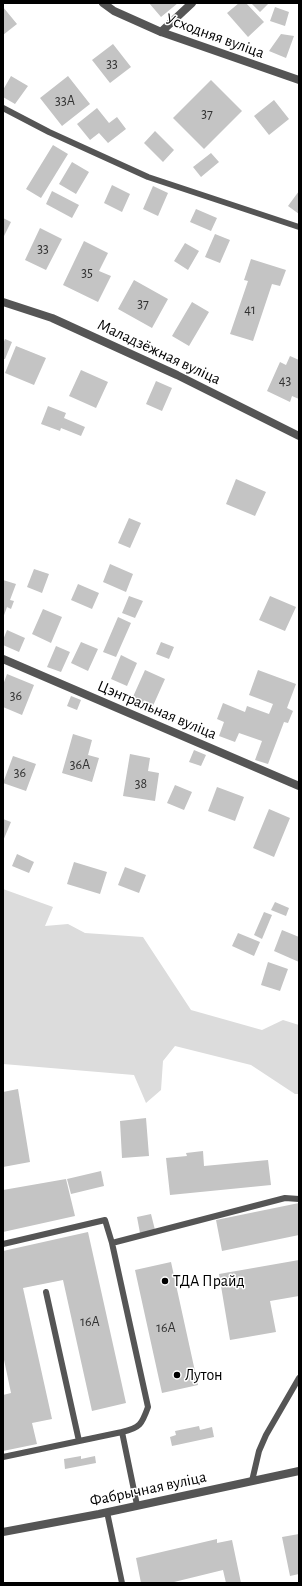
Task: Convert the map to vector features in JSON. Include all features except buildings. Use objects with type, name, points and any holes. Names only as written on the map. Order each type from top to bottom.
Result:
[{"type":"street","name":"Усходняя вуліца","points":[[103,3],[114,11],[161,32],[299,80]]},
{"type":"street","points":[[161,32],[192,3]]},
{"type":"street","name":"Маладзёжная вуліца","points":[[3,302],[52,318],[177,375],[299,436]]},
{"type":"street","name":"Цэнтральная вуліца","points":[[3,659],[299,786]]},
{"type":"street","name":"Фабрычная вуліца","points":[[3,1532],[107,1512],[299,1471]]},
{"type":"lane","points":[[3,108],[49,132],[148,177],[299,227]]},
{"type":"lane","points":[[112,1243],[285,1198],[299,1198]]},
{"type":"lane","points":[[3,1244],[105,1220],[112,1243],[148,1407],[144,1419],[135,1429],[3,1457]]},
{"type":"lane","points":[[46,1292],[79,1441]]},
{"type":"lane","points":[[252,1481],[259,1451],[266,1435],[299,1378]]},
{"type":"lane","points":[[122,1432],[136,1505]]},
{"type":"lane","points":[[107,1512],[122,1583]]},
{"type":"shaded area","points":[[3,889],[53,907],[45,926],[68,924],[85,933],[143,937],[191,1010],[262,1030],[283,1020],[299,1025],[299,1094],[295,1094],[251,1065],[175,1046],[163,1061],[161,1090],[146,1103],[134,1075],[3,1064]]},
{"type":"place","name":"ТДА Прайд","points":[[165,1281]]},
{"type":"place","name":"Лутон","points":[[177,1375]]}]
